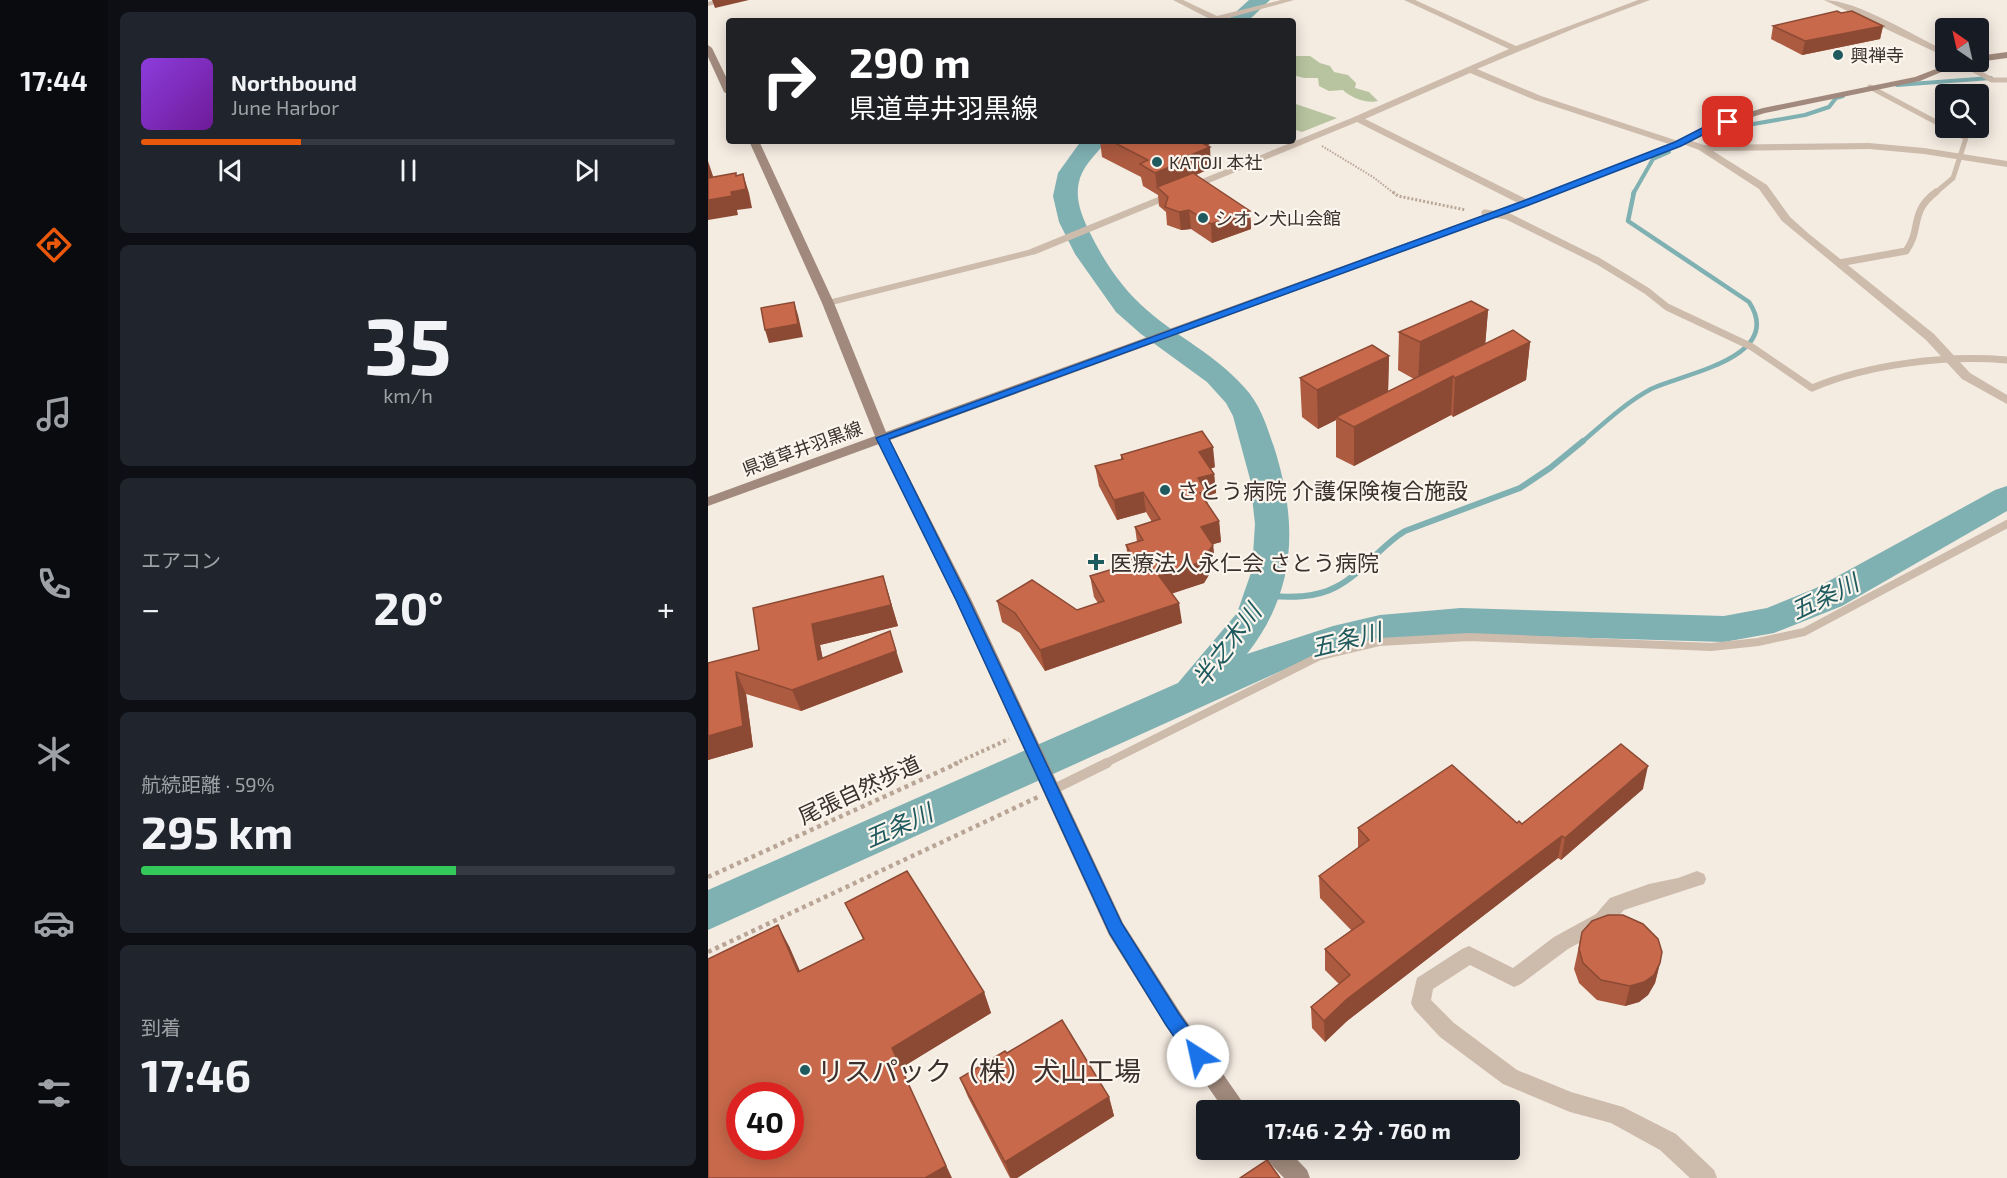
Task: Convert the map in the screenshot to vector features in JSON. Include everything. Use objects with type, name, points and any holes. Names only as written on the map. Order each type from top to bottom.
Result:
[{"type":"main road","points":[[708,48],[726,86]]},
{"type":"main road","points":[[1989,57],[2007,55]]},
{"type":"main road","name":"県道草井羽黒線","points":[[708,502],[1526,203],[1680,143],[1711,127],[1763,111],[1917,79],[1935,72]]},
{"type":"main road","points":[[759,144],[828,303],[882,438],[963,600],[1116,929],[1173,1020],[1230,1100]]},
{"type":"main road","points":[[1282,1160],[1299,1178]]},
{"type":"street","points":[[708,4],[726,0]]},
{"type":"street","points":[[1177,0],[1209,18]]},
{"type":"street","points":[[1213,18],[1231,9],[1263,8],[1290,0]]},
{"type":"street","points":[[1408,0],[1516,49]]},
{"type":"street","points":[[1296,144],[1516,49],[1646,0]]},
{"type":"street","points":[[1828,0],[1864,14],[1935,50]]},
{"type":"street","points":[[1468,69],[1538,98],[1702,148],[1869,146],[1958,156],[2007,165]]},
{"type":"street","points":[[1357,119],[1526,203]]},
{"type":"street","points":[[828,303],[1008,260],[1090,230],[1295,144]]},
{"type":"street","points":[[1702,148],[1763,188],[1786,219],[1930,337],[1966,376],[2007,400]]},
{"type":"street","points":[[1697,879],[1649,892],[1617,904],[1603,920],[1561,944],[1514,978],[1469,955],[1424,984],[1421,1004],[1461,1042],[1510,1077],[1570,1102],[1615,1114],[1668,1142],[1706,1178]]},
{"type":"lane","points":[[1978,72],[1992,80],[2007,80]]},
{"type":"lane","points":[[1839,263],[1868,255],[1892,255],[1906,251],[1913,238],[1917,215],[1925,199],[1954,176],[1958,156],[1966,138],[1870,87]]},
{"type":"lane","points":[[1491,214],[1507,216],[1598,261],[1647,291],[1667,307],[1752,347],[1812,388],[1841,376],[1900,365],[1982,358],[2007,360]]},
{"type":"lane","points":[[1052,790],[1320,656],[1343,648],[1374,642],[1436,637],[1711,647],[1742,645],[1776,639],[1804,632],[2007,524]]},
{"type":"path","points":[[1305,140],[1331,150],[1398,196],[1491,214]]},
{"type":"path","name":"尾張自然歩道","points":[[708,877],[1024,732]]},
{"type":"path","points":[[708,952],[1052,790]]},
{"type":"green space","points":[[1296,56],[1310,56],[1330,66],[1334,72],[1348,75],[1356,83],[1355,88],[1369,92],[1378,101],[1359,100],[1343,90],[1329,91],[1319,86],[1318,78],[1296,76]]},
{"type":"green space","points":[[1296,104],[1337,118],[1302,132],[1296,130]]},
{"type":"building","points":[[1837,11],[1841,13],[1852,11],[1883,26],[1805,41],[1773,26]]},
{"type":"building","points":[[1117,144],[1204,144],[1210,147],[1155,173],[1140,164],[1148,160]]},
{"type":"building","points":[[736,173],[736,176],[743,174],[746,189],[731,192],[732,196],[708,200],[708,178]]},
{"type":"building","points":[[1193,173],[1250,211],[1211,224],[1189,210],[1179,212],[1165,207],[1168,197],[1157,187]]},
{"type":"building","points":[[1471,301],[1488,310],[1420,342],[1399,332]]},
{"type":"building","points":[[794,302],[798,324],[765,330],[761,308]]},
{"type":"building","points":[[1513,330],[1530,342],[1455,378],[1453,376],[1354,427],[1336,417]]},
{"type":"building","points":[[1372,345],[1389,356],[1317,390],[1300,378]]},
{"type":"building","points":[[1202,431],[1213,447],[1199,452],[1214,474],[1198,478],[1206,491],[1200,493],[1219,521],[1201,527],[1213,545],[1201,562],[1159,576],[1179,603],[1040,650],[1015,613],[997,601],[1032,580],[1077,610],[1104,601],[1090,576],[1136,562],[1126,545],[1143,540],[1135,527],[1160,519],[1143,492],[1114,500],[1095,466],[1123,459],[1121,455]]},
{"type":"building","points":[[883,576],[891,605],[812,624],[818,660],[890,631],[896,651],[792,690],[736,672],[743,726],[708,736],[708,663],[759,650],[753,608]]},
{"type":"building","points":[[1621,744],[1648,766],[1565,838],[1562,836],[1347,999],[1324,1021],[1311,1007],[1350,975],[1325,949],[1364,922],[1319,876],[1369,840],[1358,828],[1452,765],[1517,823],[1519,821],[1522,824]]},
{"type":"building","points":[[907,871],[984,992],[892,1048],[946,1166],[925,1178],[708,1178],[708,959],[778,925],[798,972],[864,939],[845,903]]},
{"type":"building","points":[[1608,915],[1623,915],[1643,924],[1658,939],[1662,952],[1660,963],[1654,975],[1644,982],[1630,986],[1601,980],[1583,963],[1579,949],[1582,932],[1592,921]]},
{"type":"building","points":[[1062,1020],[1109,1097],[1005,1162],[960,1078]]},
{"type":"building","points":[[1267,1160],[1280,1178],[1240,1178]]},
{"type":"waterway","name":"半之木川","points":[[1239,18],[1260,0]]},
{"type":"waterway","points":[[1897,85],[1991,78]]},
{"type":"waterway","points":[[1719,130],[1805,115],[1829,107],[1836,98],[1843,96]]},
{"type":"waterway","name":"半之木川","points":[[1091,144],[1074,166],[1065,188],[1067,208],[1079,238],[1098,270],[1126,306],[1151,328],[1205,365],[1240,400],[1249,416],[1266,479],[1272,524],[1272,547],[1270,570],[1264,592],[1243,633],[1195,687]]},
{"type":"waterway","points":[[1634,192],[1653,159],[1669,152]]},
{"type":"waterway","points":[[1581,443],[1614,414],[1641,395],[1665,383],[1725,361],[1742,350],[1754,337],[1757,321],[1749,302],[1628,221],[1634,192]]},
{"type":"waterway","points":[[1263,596],[1291,597],[1328,591],[1355,574],[1387,544],[1405,531],[1520,488],[1550,468],[1583,441]]},
{"type":"waterway","name":"五条川","points":[[708,911],[1279,656],[1346,635],[1380,628],[1461,621],[1724,629],[1774,620],[1829,597],[2007,497]]},
{"type":"place","name":"興禅寺","points":[[1838,55]]},
{"type":"place","name":"KATOJI 本社","points":[[1157,162]]},
{"type":"place","name":"シオン犬山会館","points":[[1203,218]]},
{"type":"place","name":"さとう病院 介護保険複合施設","points":[[1165,490]]},
{"type":"place","name":"医療法人永仁会 さとう病院","points":[[1096,562]]},
{"type":"place","name":"リスパック（株）犬山工場","points":[[805,1070]]},
{"type":"route","points":[[1198,1056],[1116,929],[963,600],[882,438],[1526,203],[1678,144],[1711,127],[1728,122]]}]
